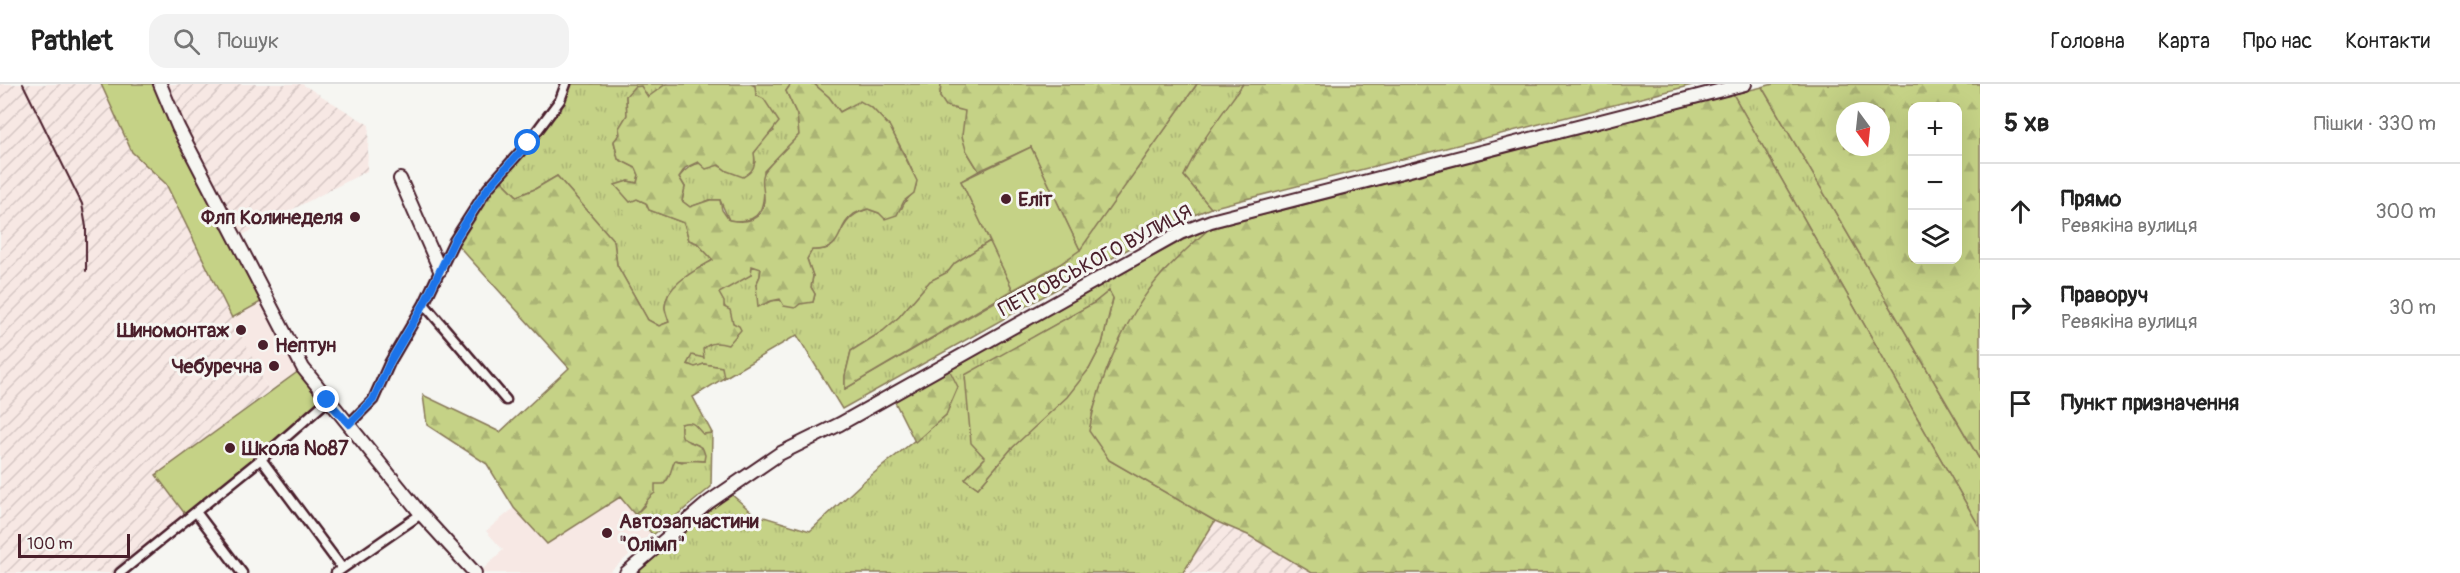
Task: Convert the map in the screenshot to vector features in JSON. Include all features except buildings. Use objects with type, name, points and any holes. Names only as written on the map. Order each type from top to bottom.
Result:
[{"type":"main road","points":[[160,84],[178,127],[303,368],[421,514],[475,573]]},
{"type":"main road","name":"ПЕТРОВСЬКОГО ВУЛИЦЯ","points":[[626,573],[709,502],[779,454],[840,424],[1180,233],[1211,221],[1745,84]]},
{"type":"main road","points":[[400,179],[440,270]]},
{"type":"street","points":[[349,424],[373,400],[390,362],[424,304],[454,241],[488,188],[528,143],[560,100],[566,84]]},
{"type":"street","points":[[424,304],[506,400]]},
{"type":"street","points":[[120,573],[261,459],[327,400]]},
{"type":"street","points":[[261,459],[339,570],[421,514]]},
{"type":"street","points":[[196,512],[242,573]]},
{"type":"shaded area","points":[[0,84],[101,84],[132,152],[166,184],[269,391],[156,475],[188,518],[120,573],[0,573]]},
{"type":"shaded area","points":[[160,84],[302,84],[369,125],[367,171],[237,238]]},
{"type":"shaded area","points":[[268,298],[303,368],[269,391],[232,318]]},
{"type":"shaded area","name":"Автозапчастини \"Олімп\"","points":[[620,497],[653,535],[608,573],[479,573],[503,550],[486,531],[514,508],[547,544]]},
{"type":"shaded area","points":[[1215,521],[1248,535],[1312,573],[1183,573]]},
{"type":"green space","points":[[101,84],[160,84],[268,298],[232,318],[166,184],[132,152]]},
{"type":"green space","points":[[566,84],[666,84],[648,98],[626,96],[627,116],[614,142],[618,159],[636,168],[639,175],[637,183],[628,181],[616,185],[630,201],[637,199],[646,203],[649,210],[684,223],[689,240],[697,243],[713,260],[691,273],[670,292],[665,307],[669,322],[659,326],[648,320],[617,265],[614,241],[557,176],[517,196],[498,177],[528,143]]},
{"type":"green space","points":[[666,84],[751,84],[755,86],[756,95],[764,99],[779,122],[754,153],[753,167],[743,177],[719,165],[706,169],[698,162],[685,168],[679,177],[685,187],[682,201],[690,207],[710,200],[720,200],[722,210],[729,220],[735,221],[752,220],[760,213],[764,201],[762,180],[764,173],[799,135],[797,115],[786,91],[791,84],[814,84],[829,97],[840,112],[860,101],[872,108],[890,127],[917,181],[914,193],[904,201],[897,215],[885,219],[879,213],[868,209],[854,214],[835,243],[830,247],[812,250],[807,259],[813,276],[811,287],[815,294],[813,302],[800,304],[795,308],[784,306],[780,299],[758,307],[756,285],[761,269],[752,266],[751,275],[719,293],[724,307],[730,310],[733,323],[741,330],[728,345],[717,343],[709,345],[703,349],[704,358],[692,355],[687,364],[695,367],[704,364],[722,367],[724,378],[693,397],[712,433],[703,434],[691,423],[681,424],[684,439],[703,449],[704,461],[675,460],[667,481],[664,484],[655,484],[655,493],[635,515],[620,497],[547,544],[514,508],[487,464],[427,425],[423,395],[500,432],[569,368],[454,241],[498,177],[517,196],[557,176],[614,241],[617,265],[648,320],[659,326],[669,322],[665,307],[670,292],[683,279],[713,260],[697,243],[689,240],[684,223],[649,210],[646,203],[637,199],[630,202],[615,185],[628,181],[637,183],[639,175],[636,168],[618,159],[614,141],[620,134],[619,128],[627,115],[626,96],[634,87],[641,86],[648,97]]},
{"type":"green space","points":[[751,84],[791,84],[786,91],[797,115],[799,135],[764,171],[763,201],[757,215],[741,221],[729,220],[720,200],[710,200],[690,207],[682,201],[685,187],[679,177],[696,164],[715,164],[727,171],[755,162],[754,153],[764,138],[774,131],[756,95],[755,86]]},
{"type":"green space","points":[[814,84],[941,84],[940,97],[955,109],[965,110],[966,150],[979,171],[961,181],[990,241],[955,263],[948,272],[930,281],[899,317],[883,331],[851,351],[845,376],[845,389],[1060,264],[1079,250],[1197,84],[1243,84],[1184,176],[1211,208],[1175,223],[842,409],[797,335],[724,378],[721,367],[704,364],[695,368],[687,364],[692,355],[708,344],[717,342],[733,323],[718,293],[750,275],[752,266],[761,268],[756,285],[771,301],[813,302],[815,294],[811,287],[813,276],[807,259],[812,250],[832,246],[847,222],[859,212],[868,209],[879,213],[902,208],[915,189],[916,181],[902,149],[889,127],[872,108],[849,107],[840,112],[829,97]]},
{"type":"green space","points":[[941,84],[1197,84],[1080,250],[1031,147],[979,171],[966,150],[962,136],[965,111],[946,106],[940,97]]},
{"type":"green space","points":[[1243,84],[1696,84],[1211,208],[1184,176],[1204,140]]},
{"type":"green space","points":[[1773,84],[1980,84],[1980,460],[1762,87]]},
{"type":"green space","points":[[1762,87],[1980,460],[1980,528],[1733,94]]},
{"type":"green space","points":[[1733,94],[1980,528],[1980,573],[1312,573],[1248,535],[1215,521],[1109,460],[1089,431],[1099,390],[1126,327],[1162,274],[1209,229]]},
{"type":"green space","points":[[1031,147],[1080,250],[1013,290],[961,181]]},
{"type":"green space","points":[[1209,229],[1162,274],[1111,359],[1092,414],[1109,460],[1215,521],[1183,573],[634,573],[731,494],[754,514],[810,531],[863,482],[946,415],[949,369],[1183,240]],"holes":[[[1109,291],[1113,299],[1102,344],[1089,369],[1011,449],[978,488],[965,479],[985,458],[1035,336],[1094,303]]]},
{"type":"green space","points":[[990,241],[1013,290],[845,389],[845,376],[851,351],[883,331],[899,317],[930,281],[948,272],[955,263]]},
{"type":"green space","points":[[1109,291],[1113,298],[1102,344],[1089,369],[1067,397],[1011,449],[978,488],[965,479],[985,458],[971,443],[965,375],[1094,303]]},
{"type":"green space","points":[[303,368],[328,400],[188,518],[156,475]]},
{"type":"green space","points":[[949,369],[958,387],[946,415],[915,442],[894,400]]},
{"type":"green space","points":[[689,421],[695,423],[703,434],[712,433],[711,487],[653,535],[635,515],[644,506],[655,484],[675,460],[704,461],[698,445],[684,440],[680,434],[681,424]]},
{"type":"railway","points":[[23,84],[82,204],[86,227],[86,271]]},
{"type":"place","name":"Еліт","points":[[1006,199]]},
{"type":"place","name":"Флп Колинеделя","points":[[355,217]]},
{"type":"place","name":"Шиномонтаж","points":[[241,330]]},
{"type":"place","name":"Нептун","points":[[263,345]]},
{"type":"place","name":"Чебуречна","points":[[274,366]]},
{"type":"place","name":"Школа №87","points":[[230,448]]},
{"type":"place","name":"Автозапчастини \"Олімп\"","points":[[607,533]]},
{"type":"route","points":[[327,400],[349,424],[373,400],[390,362],[424,304],[454,241],[488,188],[528,143]]}]
